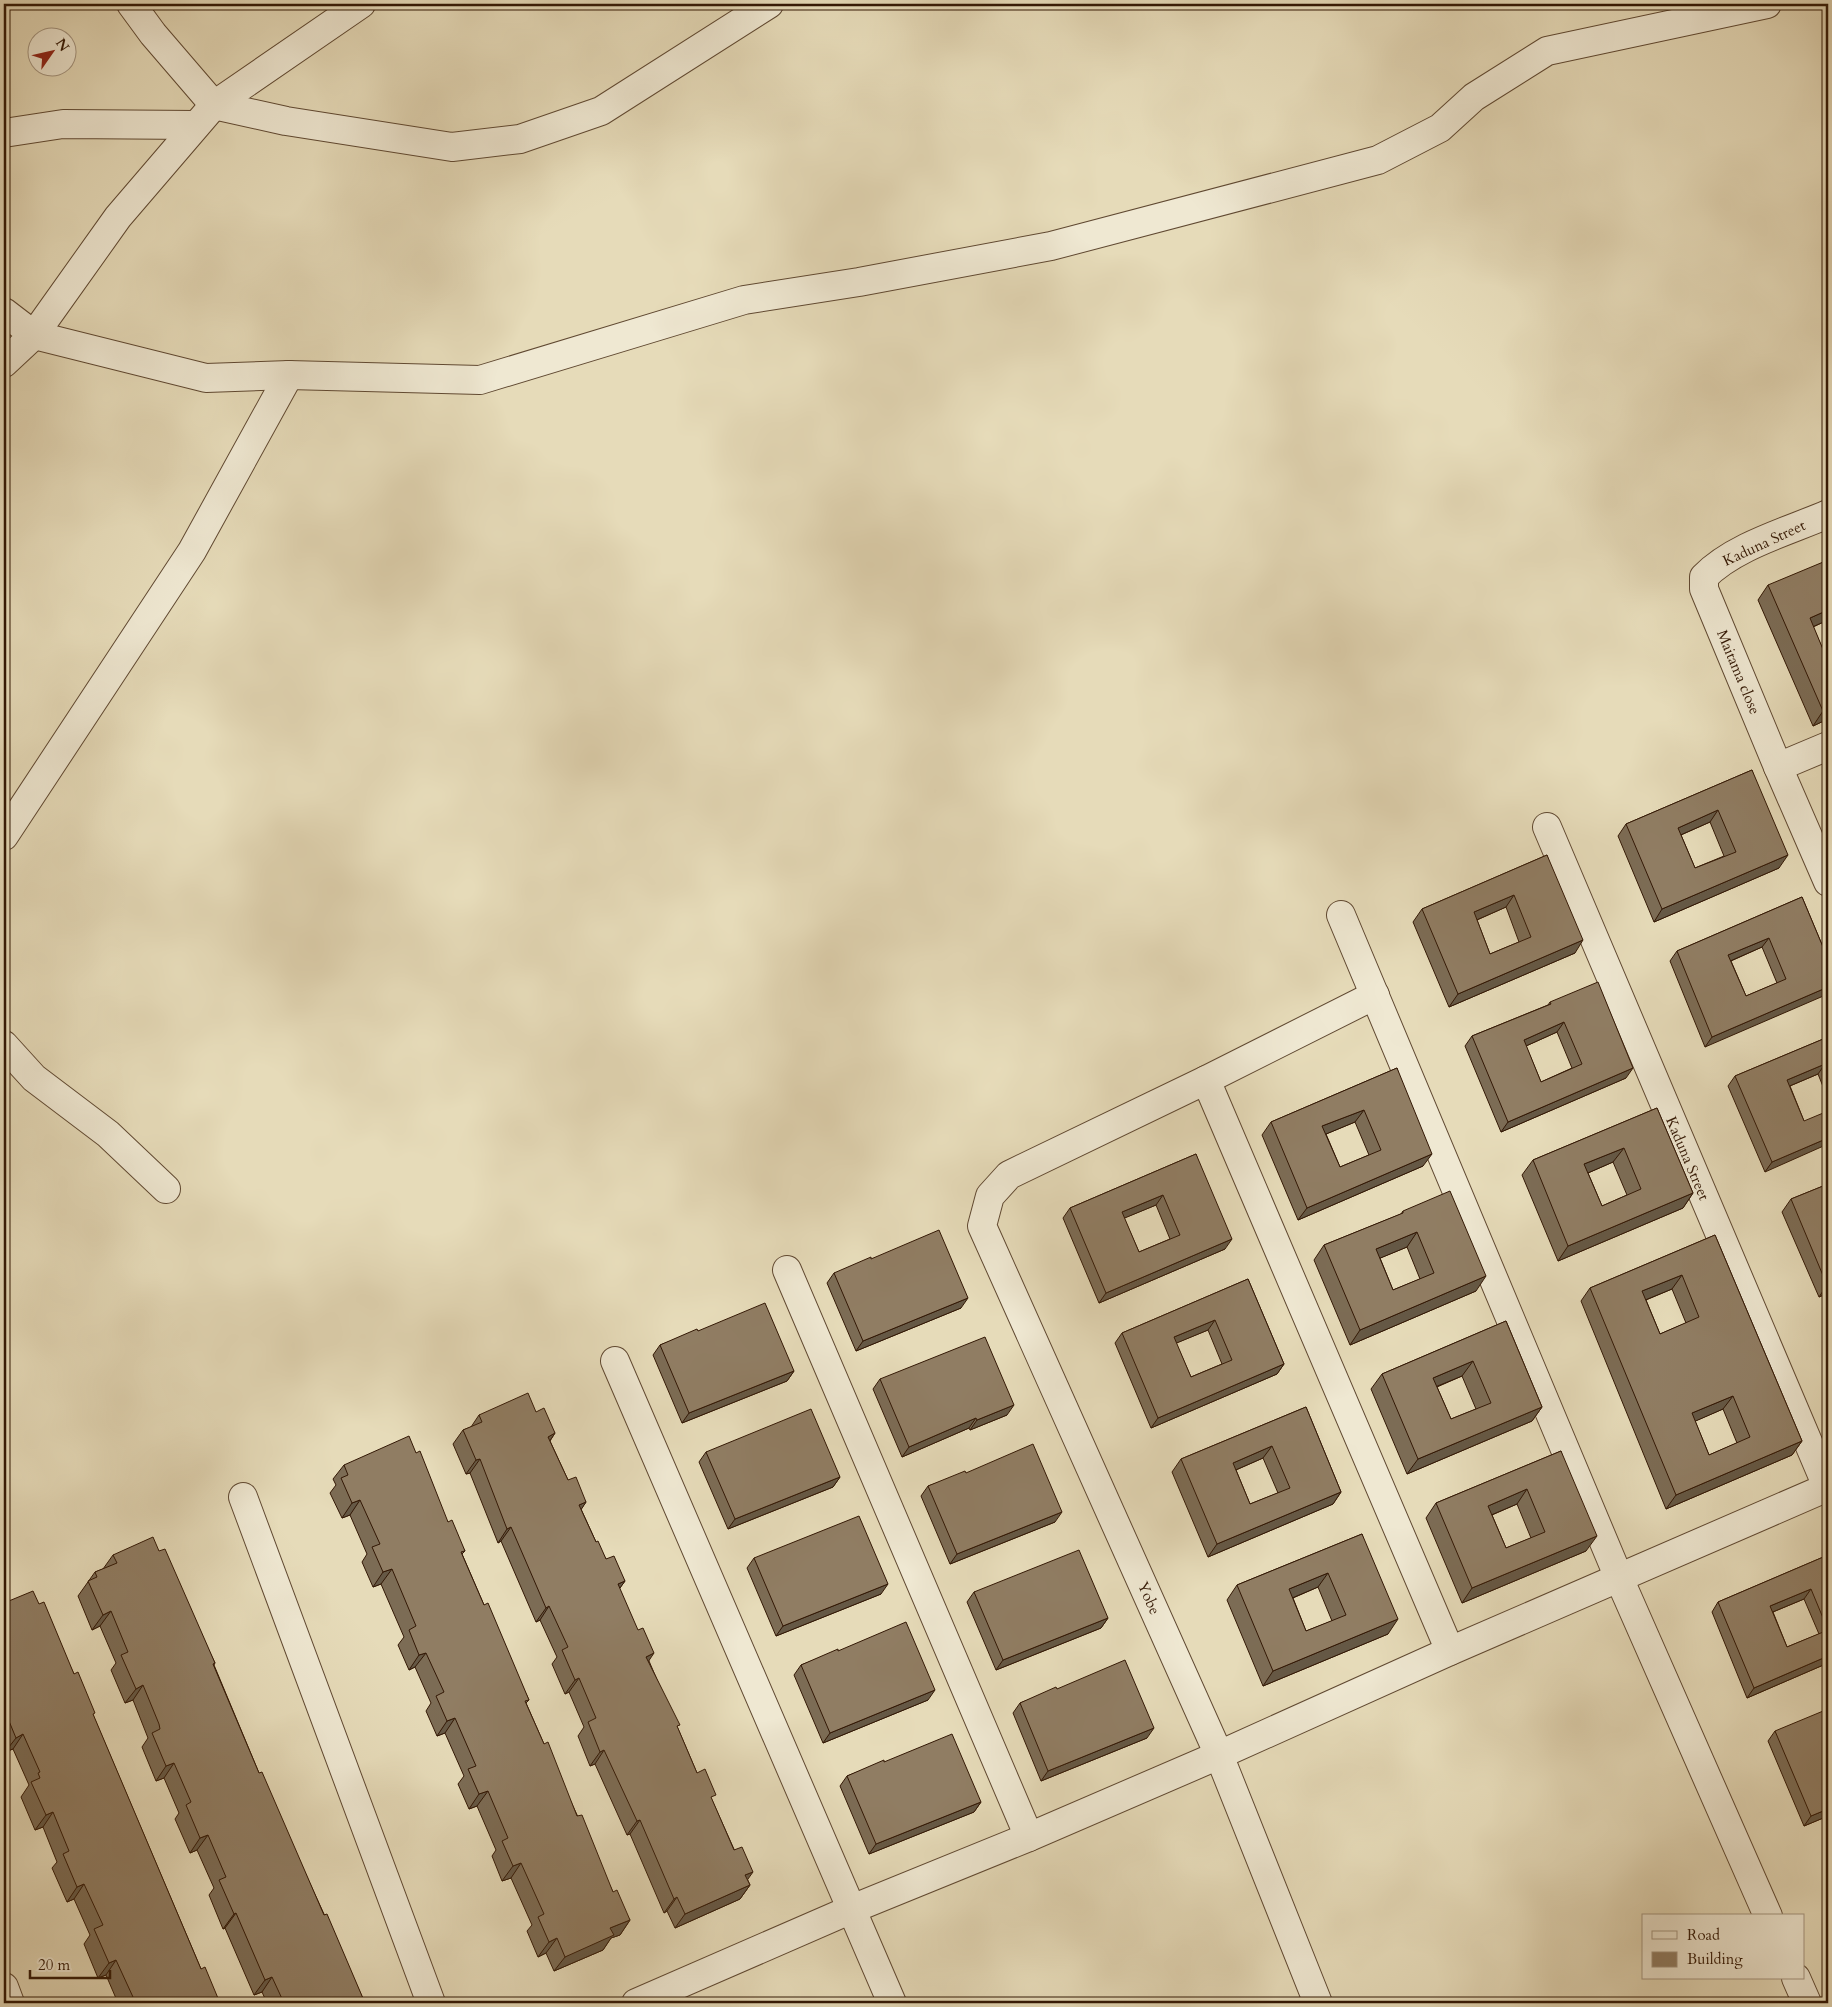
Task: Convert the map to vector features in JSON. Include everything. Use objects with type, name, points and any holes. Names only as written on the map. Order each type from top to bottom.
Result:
[{"type":"street","points":[[131,4],[153,34],[214,105],[286,121],[452,147],[520,139],[601,111],[769,4]]},
{"type":"street","points":[[4,363],[34,335],[118,217],[214,105],[360,4]]},
{"type":"street","points":[[4,312],[34,335],[206,378],[288,375],[480,380],[744,300],[859,282],[1051,246],[1378,160],[1440,128],[1474,97],[1547,51],[1767,4]]},
{"type":"street","points":[[4,133],[63,124],[196,125]]},
{"type":"street","points":[[4,836],[192,552],[288,375]]},
{"type":"street","name":"Kaduna Street","points":[[1704,577],[1715,566],[1733,555],[1828,514]]},
{"type":"street","name":"Maitama close","points":[[1704,577],[1704,589],[1778,768],[1828,882]]},
{"type":"street","points":[[1778,768],[1828,746]]},
{"type":"street","name":"Kaduna Street","points":[[1547,827],[1828,1488]]},
{"type":"street","points":[[1341,915],[1619,1578],[1767,1914]]},
{"type":"street","points":[[1375,995],[1206,1080],[1450,1651]]},
{"type":"street","points":[[4,1044],[34,1078],[108,1134],[166,1189]]},
{"type":"street","name":"Yobe","points":[[1206,1080],[1009,1175],[990,1196],[982,1226],[1219,1755],[1318,2003]]},
{"type":"street","points":[[787,1270],[1029,1837]]},
{"type":"street","points":[[615,1361],[892,2003]]},
{"type":"street","points":[[636,2003],[852,1908],[1029,1837],[1219,1755],[1450,1651],[1828,1488]]},
{"type":"street","points":[[242,1497],[431,2003]]},
{"type":"street","points":[[1797,1980],[1807,2003]]},
{"type":"street","points":[[4,1988],[10,2003]]},
{"type":"building","points":[[1828,560],[1828,610],[1810,618],[1828,658],[1828,709],[1823,711],[1768,585]]},
{"type":"building","points":[[1752,770],[1788,855],[1662,909],[1626,824]],"holes":[[[1718,810],[1736,852],[1695,868],[1678,828]]]},
{"type":"building","points":[[1547,855],[1583,940],[1458,994],[1422,909]],"holes":[[[1514,895],[1531,937],[1490,954],[1474,912]]]},
{"type":"building","points":[[1802,897],[1828,959],[1828,987],[1712,1037],[1677,951]],"holes":[[[1769,938],[1786,979],[1746,996],[1728,955]]]},
{"type":"building","points":[[1598,982],[1633,1068],[1508,1122],[1472,1036],[1551,1004],[1550,1002]],"holes":[[[1564,1022],[1582,1064],[1541,1082],[1524,1040]]]},
{"type":"building","points":[[1828,1037],[1828,1072],[1825,1064],[1787,1080],[1804,1121],[1828,1111],[1828,1138],[1772,1162],[1735,1076]]},
{"type":"building","points":[[1397,1068],[1432,1154],[1307,1208],[1271,1122]],"holes":[[[1364,1110],[1381,1150],[1340,1167],[1322,1126]]]},
{"type":"building","points":[[1657,1108],[1693,1193],[1568,1246],[1533,1160]],"holes":[[[1624,1148],[1641,1189],[1602,1206],[1584,1164]]]},
{"type":"building","points":[[1196,1154],[1232,1239],[1106,1293],[1070,1208]],"holes":[[[1163,1195],[1180,1235],[1139,1252],[1122,1212]]]},
{"type":"building","points":[[1828,1184],[1828,1285],[1827,1285],[1791,1199]]},
{"type":"building","points":[[1450,1191],[1486,1276],[1360,1330],[1324,1245],[1403,1213],[1403,1211]],"holes":[[[1417,1232],[1434,1273],[1393,1290],[1376,1249]]]},
{"type":"building","points":[[939,1230],[968,1298],[863,1341],[834,1273]]},
{"type":"building","points":[[1715,1235],[1802,1441],[1676,1495],[1590,1288]],"holes":[[[1682,1275],[1699,1317],[1660,1334],[1642,1291]],[[1733,1396],[1750,1437],[1709,1455],[1692,1413]]]},
{"type":"building","points":[[1248,1279],[1284,1364],[1158,1418],[1122,1333]],"holes":[[[1215,1320],[1232,1360],[1191,1377],[1174,1337]]]},
{"type":"building","points":[[765,1303],[794,1371],[689,1413],[660,1345]]},
{"type":"building","points":[[1506,1321],[1542,1407],[1418,1459],[1382,1374]],"holes":[[[1473,1361],[1491,1403],[1451,1419],[1433,1378]]]},
{"type":"building","points":[[985,1337],[1014,1405],[977,1420],[976,1418],[909,1447],[880,1379]]},
{"type":"building","points":[[528,1393],[536,1412],[544,1408],[555,1433],[548,1437],[568,1480],[576,1477],[586,1502],[579,1505],[596,1542],[598,1541],[606,1559],[614,1556],[625,1581],[618,1584],[638,1630],[643,1628],[654,1653],[646,1657],[680,1725],[677,1726],[697,1773],[705,1769],[716,1795],[711,1797],[734,1850],[742,1847],[753,1872],[745,1875],[750,1885],[685,1914],[677,1897],[674,1899],[640,1820],[637,1821],[604,1750],[600,1752],[588,1722],[596,1718],[579,1678],[575,1680],[562,1650],[568,1647],[549,1606],[546,1608],[511,1527],[507,1529],[480,1459],[476,1460],[463,1430],[482,1422],[479,1415]]},
{"type":"building","points":[[1306,1407],[1341,1492],[1217,1544],[1181,1459]],"holes":[[[1272,1446],[1290,1488],[1250,1504],[1233,1463]]]},
{"type":"building","points":[[811,1409],[840,1477],[735,1519],[706,1452]]},
{"type":"building","points":[[409,1436],[416,1453],[420,1451],[448,1522],[452,1520],[465,1551],[461,1552],[484,1605],[488,1603],[529,1700],[525,1701],[544,1744],[548,1742],[577,1816],[582,1815],[613,1892],[617,1890],[630,1920],[610,1928],[614,1935],[565,1957],[557,1938],[549,1942],[538,1917],[544,1914],[521,1863],[513,1866],[502,1841],[508,1838],[488,1791],[479,1794],[468,1769],[476,1766],[455,1718],[447,1721],[436,1696],[444,1692],[426,1653],[419,1655],[409,1630],[416,1626],[392,1569],[383,1572],[372,1547],[380,1544],[360,1500],[352,1503],[341,1478],[348,1475],[344,1465]]},
{"type":"building","points":[[1033,1444],[1062,1512],[957,1554],[928,1486],[965,1471],[966,1473]]},
{"type":"building","points":[[1561,1451],[1597,1536],[1472,1588],[1436,1503]],"holes":[[[1527,1489],[1545,1532],[1506,1548],[1488,1506]]]},
{"type":"building","points":[[859,1516],[888,1584],[783,1626],[754,1558]]},
{"type":"building","points":[[1362,1534],[1398,1619],[1273,1671],[1237,1585]],"holes":[[[1328,1573],[1346,1615],[1306,1631],[1289,1589]]]},
{"type":"building","points":[[153,1537],[159,1551],[165,1549],[215,1663],[213,1664],[259,1773],[262,1772],[324,1915],[327,1914],[365,2003],[284,2003],[272,1977],[265,1980],[236,1913],[234,1914],[219,1880],[226,1877],[208,1835],[200,1838],[186,1805],[191,1802],[174,1763],[166,1766],[152,1733],[160,1729],[159,1724],[143,1685],[136,1689],[121,1655],[128,1652],[111,1611],[103,1615],[88,1581],[97,1577],[95,1572],[117,1563],[113,1555]]},
{"type":"building","points":[[1079,1550],[1108,1618],[1003,1660],[974,1592]]},
{"type":"building","points":[[1828,1555],[1828,1630],[1828,1656],[1754,1688],[1718,1602]],"holes":[[[1811,1589],[1828,1630],[1787,1647],[1770,1606]]]},
{"type":"building","points":[[33,1591],[39,1604],[44,1602],[74,1674],[78,1672],[95,1713],[93,1714],[201,1969],[205,1967],[220,2003],[130,2003],[128,1999],[133,1997],[116,1960],[109,1963],[94,1929],[103,1925],[84,1884],[77,1887],[63,1854],[69,1851],[53,1812],[46,1815],[31,1782],[40,1778],[38,1773],[40,1772],[23,1734],[16,1738],[4,1709],[4,1603]]},
{"type":"building","points":[[906,1622],[935,1690],[830,1733],[801,1665]]},
{"type":"building","points":[[1125,1660],[1154,1728],[1048,1771],[1020,1703]]},
{"type":"building","points":[[1828,1709],[1828,1809],[1811,1816],[1775,1731]]},
{"type":"building","points":[[952,1734],[981,1802],[876,1844],[847,1776]]}]
